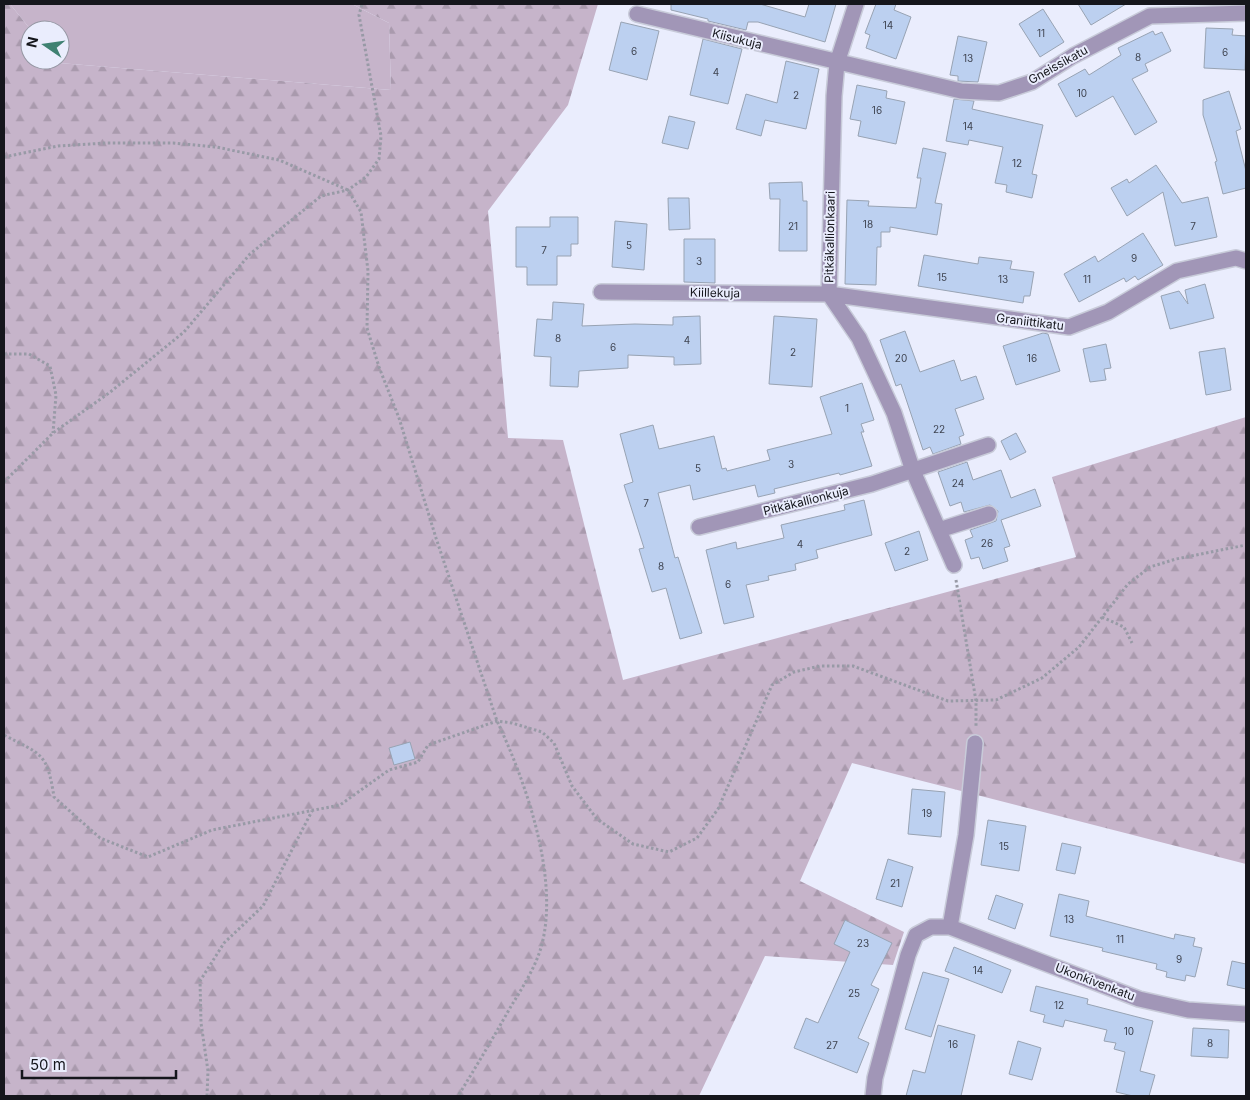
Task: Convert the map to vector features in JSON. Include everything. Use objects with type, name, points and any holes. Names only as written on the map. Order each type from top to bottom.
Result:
[{"type":"street","name":"Pitkäkallionkaari","points":[[856,4],[837,63],[834,96],[829,294],[863,347],[894,413],[913,471],[954,565]]},
{"type":"street","name":"Gneissikatu","points":[[837,63],[961,91],[999,93],[1032,82],[1073,56],[1150,16],[1246,13]]},
{"type":"street","name":"Kiisukuja","points":[[638,14],[837,63]]},
{"type":"street","name":"Graniittikatu","points":[[829,294],[1070,327],[1108,312],[1177,271],[1236,258],[1246,261]]},
{"type":"street","name":"Kiillekuja","points":[[601,292],[829,294]]},
{"type":"street","name":"Pitkäkallionkuja","points":[[699,527],[817,499],[913,471],[988,445]]},
{"type":"street","points":[[939,530],[989,514]]},
{"type":"street","points":[[950,927],[966,835],[976,744]]},
{"type":"street","name":"Ukonkivenkatu","points":[[873,1096],[875,1078],[908,955],[916,935],[931,927],[950,927],[1139,999],[1188,1010],[1246,1014]]},
{"type":"path","points":[[4,482],[53,432],[109,393],[184,332],[250,254],[321,196],[348,190],[366,177],[379,159],[382,136],[359,15],[362,4]]},
{"type":"path","points":[[4,157],[58,146],[106,143],[173,143],[216,146],[279,160],[348,190],[361,212],[368,271],[368,328],[378,366],[399,418],[436,538],[497,721],[509,747],[530,812],[545,868],[548,905],[542,944],[528,978],[458,1096]]},
{"type":"path","points":[[4,354],[29,354],[50,366],[56,395],[53,432]]},
{"type":"path","points":[[4,735],[42,755],[50,773],[54,797],[100,838],[148,857],[212,830],[340,805],[389,770],[418,762],[428,745],[497,721],[512,722],[542,732],[554,744],[572,786],[597,819],[633,844],[668,852],[697,838],[718,809],[772,685],[794,672],[820,666],[853,666],[948,701],[996,700],[1042,678],[1079,647],[1128,584],[1150,567],[1176,559],[1246,544]]},
{"type":"path","points":[[954,565],[976,701],[976,744]]},
{"type":"path","points":[[1102,617],[1124,627],[1132,643]]},
{"type":"path","points":[[207,1096],[208,1071],[201,1023],[200,981],[224,943],[263,906],[312,811]]},
{"type":"green space","points":[[4,4],[10,4],[23,20],[20,20],[20,70],[70,70],[70,64],[391,90],[389,23],[352,4],[598,4],[568,105],[488,211],[508,438],[563,440],[623,680],[1076,557],[1052,477],[1246,417],[1246,864],[852,763],[800,881],[904,932],[893,965],[765,956],[699,1096],[4,1096]]},
{"type":"green space","points":[[10,4],[352,4],[389,23],[391,90],[70,64],[70,20],[23,20]]},
{"type":"building","points":[[671,4],[760,4],[805,17],[809,4],[836,4],[825,42],[758,22],[748,22],[746,30],[708,21],[708,19],[671,10]]},
{"type":"building","points":[[876,4],[896,4],[894,10],[911,17],[896,59],[866,48],[870,35],[865,33]]},
{"type":"building","points":[[1078,4],[1126,4],[1091,25]]},
{"type":"building","points":[[1043,9],[1064,42],[1040,57],[1019,24]]},
{"type":"building","points":[[621,22],[659,31],[647,80],[609,70]]},
{"type":"building","points":[[1206,28],[1233,29],[1232,35],[1246,36],[1245,70],[1204,68]]},
{"type":"building","points":[[1153,31],[1155,35],[1162,32],[1171,51],[1145,64],[1148,71],[1132,79],[1157,122],[1135,135],[1113,96],[1076,117],[1058,84],[1085,69],[1089,75],[1121,55],[1118,48]]},
{"type":"building","points":[[958,36],[987,42],[978,82],[958,81],[958,76],[950,75]]},
{"type":"building","points":[[703,39],[742,49],[728,104],[690,95]]},
{"type":"building","points":[[786,61],[819,69],[806,129],[765,120],[761,136],[736,129],[746,94],[777,103]]},
{"type":"building","points":[[857,85],[887,91],[886,98],[905,102],[896,144],[858,136],[861,121],[850,119]]},
{"type":"building","points":[[1229,91],[1241,129],[1236,131],[1246,171],[1246,188],[1223,194],[1215,162],[1217,161],[1203,115],[1203,100]]},
{"type":"building","points":[[954,99],[974,101],[972,109],[1043,125],[1032,174],[1037,175],[1032,198],[1006,192],[1007,185],[995,183],[1003,147],[969,140],[968,145],[946,141]]},
{"type":"building","points":[[669,116],[695,122],[688,149],[662,143]]},
{"type":"building","points":[[923,148],[946,153],[935,203],[942,204],[937,235],[890,227],[890,232],[881,232],[881,247],[877,247],[876,285],[845,284],[847,200],[869,201],[868,206],[916,208],[921,178],[917,178]]},
{"type":"building","points":[[1156,165],[1182,203],[1208,197],[1217,237],[1175,246],[1163,192],[1127,216],[1111,188],[1127,179],[1129,183]]},
{"type":"building","points":[[802,182],[803,201],[807,201],[807,251],[779,251],[780,199],[770,199],[769,183]]},
{"type":"building","points":[[668,198],[689,198],[690,229],[669,230]]},
{"type":"building","points":[[550,217],[578,217],[578,244],[571,244],[571,256],[557,256],[557,285],[527,285],[527,267],[516,267],[516,227],[550,227]]},
{"type":"building","points":[[615,221],[647,224],[644,270],[612,267]]},
{"type":"building","points":[[1143,233],[1163,265],[1138,280],[1135,276],[1126,282],[1124,278],[1079,302],[1064,274],[1095,256],[1098,262]]},
{"type":"building","points":[[684,239],[715,239],[715,283],[684,282]]},
{"type":"building","points":[[924,255],[978,264],[979,257],[1012,261],[1010,269],[1034,272],[1030,296],[1024,296],[1023,303],[918,286]]},
{"type":"building","points":[[1205,284],[1214,318],[1170,329],[1161,296],[1179,291],[1188,304],[1185,290]]},
{"type":"building","points":[[553,302],[584,304],[582,326],[673,325],[673,317],[700,316],[701,364],[674,365],[674,357],[628,355],[628,368],[579,371],[578,387],[550,386],[551,357],[534,356],[537,319],[552,320]]},
{"type":"building","points":[[774,316],[817,319],[812,387],[769,384]]},
{"type":"building","points":[[905,331],[920,372],[954,360],[961,381],[976,376],[984,399],[955,409],[964,435],[959,437],[961,444],[933,454],[930,447],[923,450],[901,384],[896,386],[880,340]]},
{"type":"building","points":[[1043,333],[1048,334],[1060,371],[1016,385],[1003,346]]},
{"type":"building","points":[[1106,344],[1111,368],[1104,369],[1106,380],[1090,382],[1083,349]]},
{"type":"building","points":[[1225,348],[1231,390],[1206,395],[1199,352]]},
{"type":"building","points":[[862,383],[874,420],[861,424],[864,432],[861,432],[872,466],[774,489],[775,493],[758,497],[755,485],[693,500],[690,485],[658,493],[675,558],[678,557],[702,633],[680,639],[666,588],[652,592],[639,549],[644,548],[624,485],[633,482],[620,434],[653,425],[659,449],[714,436],[722,469],[726,468],[727,471],[770,460],[767,450],[832,434],[820,397]]},
{"type":"building","points":[[1016,433],[1026,452],[1010,460],[1001,441]]},
{"type":"building","points":[[967,462],[973,480],[1001,470],[1011,498],[1035,489],[1041,506],[1001,520],[1010,546],[1004,548],[1008,561],[983,569],[979,557],[971,559],[965,540],[973,537],[970,530],[996,521],[998,511],[990,505],[964,512],[961,502],[950,506],[938,472]]},
{"type":"building","points":[[864,500],[872,535],[816,550],[818,558],[795,564],[796,570],[768,576],[769,580],[746,585],[754,617],[724,624],[706,550],[736,542],[737,549],[784,538],[781,525],[845,510],[844,505]]},
{"type":"building","points":[[919,531],[928,560],[895,571],[885,543]]},
{"type":"building","points":[[410,742],[415,759],[394,765],[389,748]]},
{"type":"building","points":[[912,789],[945,792],[941,837],[908,834]]},
{"type":"building","points":[[988,820],[1026,826],[1019,871],[981,865]]},
{"type":"building","points":[[1062,843],[1081,847],[1075,874],[1056,870]]},
{"type":"building","points":[[888,859],[913,867],[902,907],[876,899]]},
{"type":"building","points":[[1059,894],[1089,901],[1086,916],[1174,939],[1175,934],[1195,938],[1193,946],[1202,948],[1195,977],[1186,975],[1185,981],[1166,977],[1167,972],[1156,969],[1157,964],[1102,951],[1103,948],[1050,936]]},
{"type":"building","points":[[996,895],[1023,904],[1015,929],[988,919]]},
{"type":"building","points":[[845,920],[892,943],[871,985],[879,989],[858,1038],[869,1043],[857,1073],[794,1048],[806,1018],[818,1023],[850,952],[834,944]]},
{"type":"building","points":[[954,947],[1011,970],[1002,993],[945,971]]},
{"type":"building","points":[[1232,961],[1246,964],[1246,989],[1227,985]]},
{"type":"building","points":[[923,972],[949,979],[931,1037],[905,1029]]},
{"type":"building","points":[[1036,986],[1088,999],[1087,1004],[1153,1021],[1140,1071],[1155,1075],[1149,1096],[1133,1096],[1116,1092],[1125,1052],[1114,1049],[1116,1043],[1104,1041],[1107,1030],[1065,1020],[1063,1027],[1043,1022],[1045,1015],[1030,1011]]},
{"type":"building","points":[[938,1025],[975,1035],[961,1096],[906,1096],[913,1070],[925,1073]]},
{"type":"building","points":[[1193,1028],[1229,1030],[1228,1058],[1191,1056]]},
{"type":"building","points":[[1018,1041],[1041,1048],[1032,1080],[1009,1074]]}]
